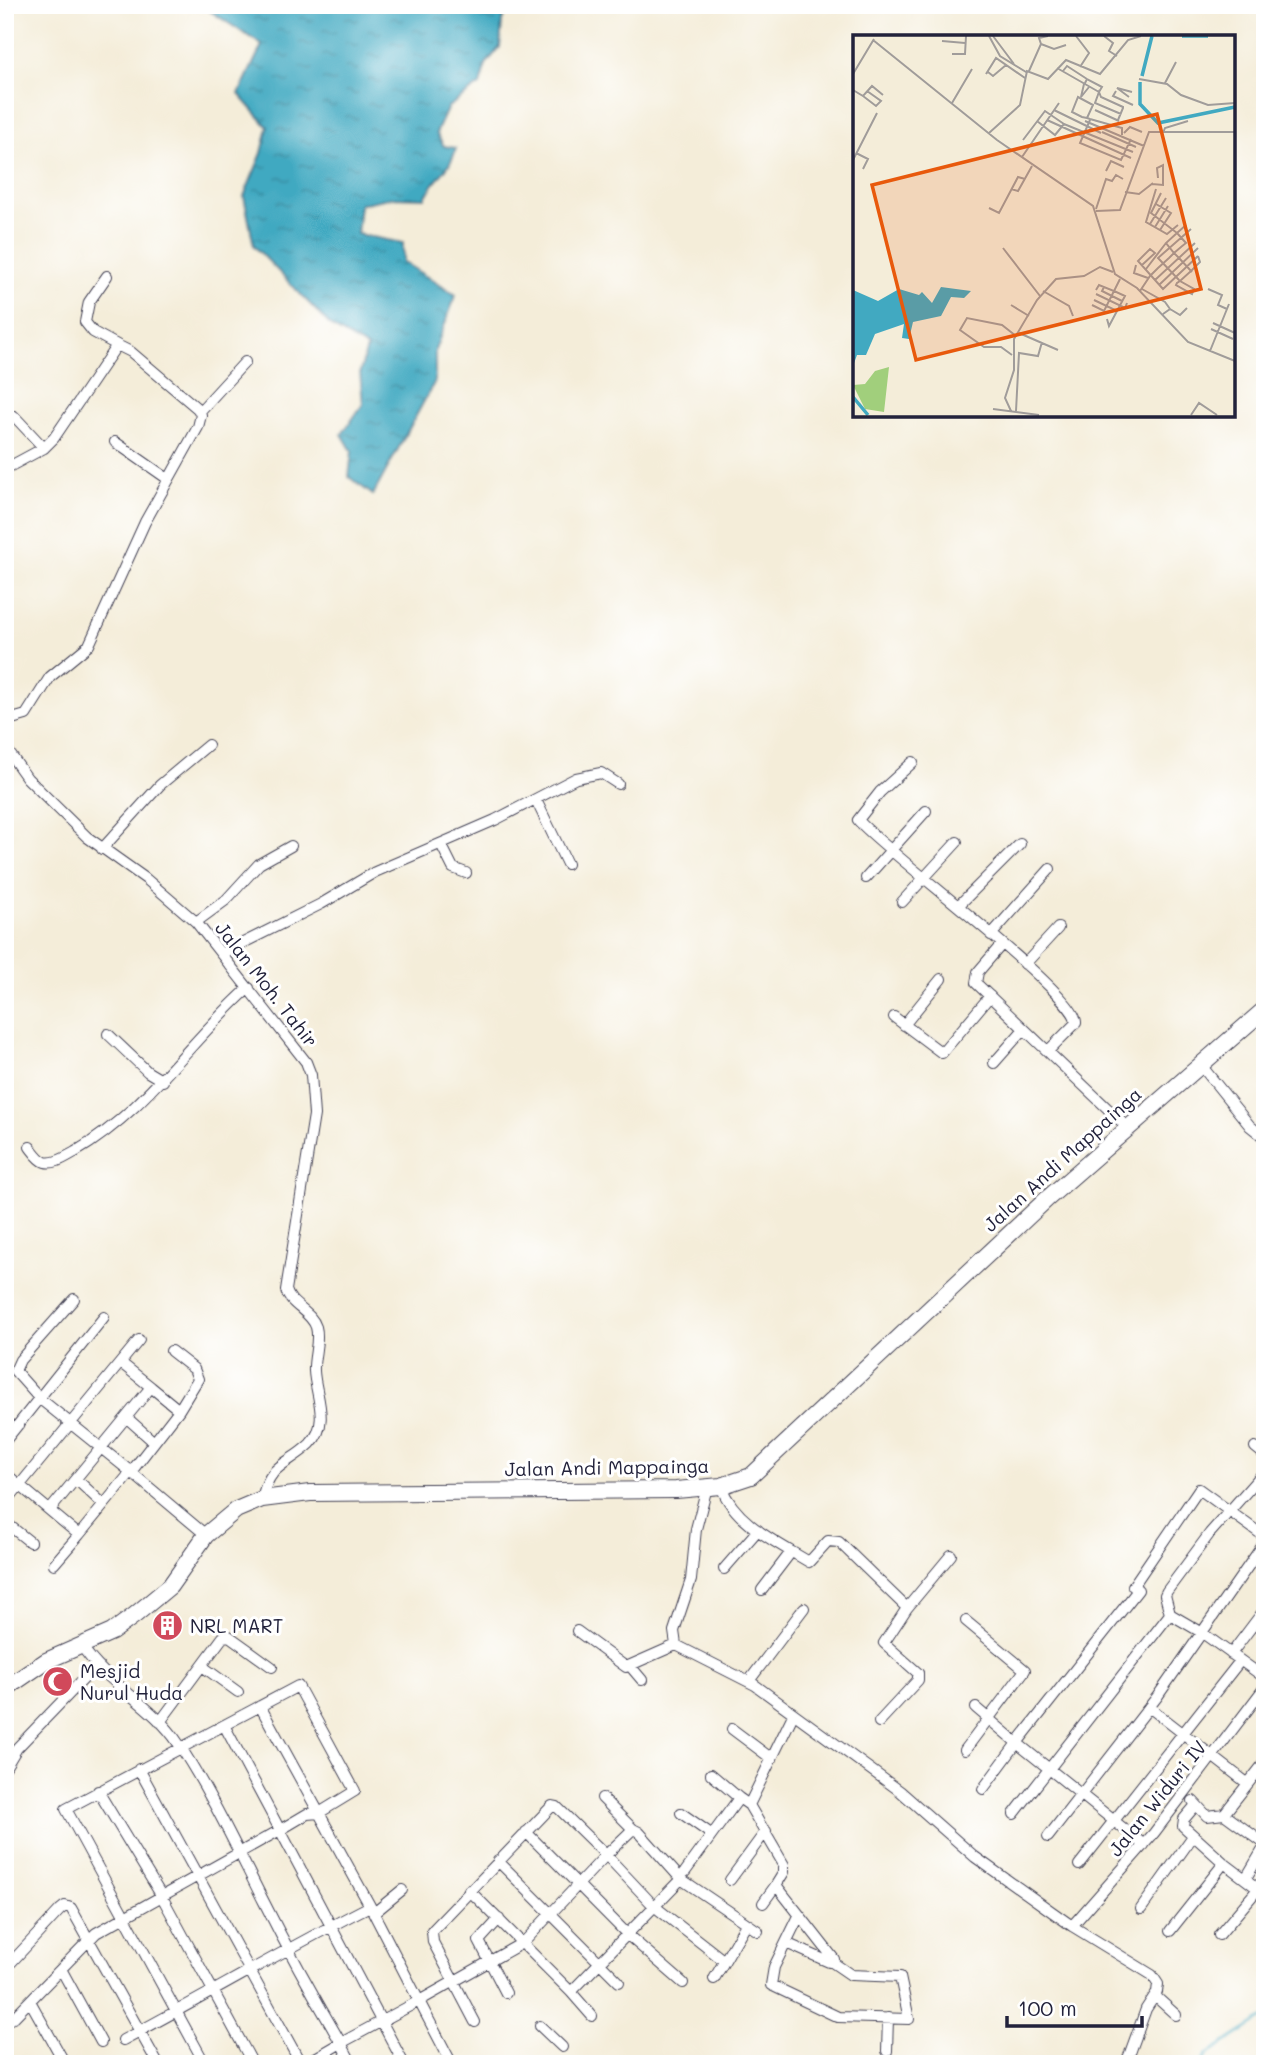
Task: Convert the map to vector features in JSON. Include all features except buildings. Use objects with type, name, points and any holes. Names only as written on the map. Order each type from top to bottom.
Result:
[{"type":"main road","name":"Jalan Andi Mappainga","points":[[5,1689],[46,1661],[112,1632],[160,1596],[206,1535],[236,1510],[262,1499],[302,1493],[714,1487],[743,1480],[770,1461],[979,1262],[1265,1009]]},
{"type":"street","points":[[107,276],[89,302],[85,322],[93,331],[144,362],[200,411]]},
{"type":"street","points":[[5,469],[44,448],[54,438],[117,345]]},
{"type":"street","points":[[5,721],[26,715],[50,677],[89,645],[110,593],[168,479],[198,427],[200,411],[245,362]]},
{"type":"street","points":[[14,416],[44,448]]},
{"type":"street","points":[[115,442],[168,479]]},
{"type":"street","points":[[102,849],[160,785],[208,745]]},
{"type":"street","name":"Jalan Moh. Tahir","points":[[6,752],[27,778],[102,849],[146,878],[196,922],[306,1062],[314,1095],[311,1143],[299,1192],[286,1290],[291,1300],[309,1315],[316,1327],[314,1372],[321,1415],[314,1438],[273,1470],[262,1499]]},
{"type":"street","points":[[913,762],[880,792],[858,820],[1025,964],[1076,1015],[1076,1023],[1048,1051]]},
{"type":"street","points":[[221,954],[321,904],[375,872],[587,775],[601,773],[618,784]]},
{"type":"street","points":[[536,800],[567,864]]},
{"type":"street","points":[[866,877],[926,811]]},
{"type":"street","points":[[902,902],[957,842]]},
{"type":"street","points":[[441,844],[453,868],[466,873]]},
{"type":"street","points":[[958,906],[1020,844]]},
{"type":"street","points":[[196,922],[226,900],[258,864],[291,846]]},
{"type":"street","points":[[991,935],[1050,869]]},
{"type":"street","points":[[1025,964],[1058,928]]},
{"type":"street","points":[[1002,944],[976,975],[976,983],[1128,1128]]},
{"type":"street","points":[[904,1025],[941,979]]},
{"type":"street","points":[[30,1147],[45,1162],[63,1159],[104,1135],[163,1081],[205,1032],[249,988]]},
{"type":"street","points":[[894,1017],[942,1053],[990,996]]},
{"type":"street","points":[[994,1063],[1024,1029]]},
{"type":"street","points":[[108,1034],[148,1072],[163,1081]]},
{"type":"street","points":[[1200,1064],[1250,1126],[1265,1138]]},
{"type":"street","points":[[74,1299],[17,1366],[18,1376],[39,1398],[206,1535]]},
{"type":"street","points":[[5,1441],[104,1317]]},
{"type":"street","points":[[5,1503],[139,1340]]},
{"type":"street","points":[[54,1564],[180,1410],[198,1379],[194,1369],[171,1351]]},
{"type":"street","points":[[121,1363],[180,1410]]},
{"type":"street","points":[[50,1510],[102,1450],[151,1387]]},
{"type":"street","points":[[127,1418],[154,1442]]},
{"type":"street","points":[[1255,1447],[1265,1455]]},
{"type":"street","points":[[1265,1471],[1230,1510],[1164,1595],[1170,1614],[1202,1632],[1265,1678]]},
{"type":"street","points":[[5,1473],[79,1535]]},
{"type":"street","points":[[76,1479],[104,1505]]},
{"type":"street","points":[[676,1645],[674,1631],[691,1580],[695,1533],[714,1487],[758,1530],[809,1562],[828,1541],[837,1541],[907,1608]]},
{"type":"street","points":[[983,1789],[1138,1590],[1133,1586],[1199,1489],[1230,1510],[1265,1539],[1149,1707],[1048,1837]]},
{"type":"street","points":[[5,1522],[30,1542]]},
{"type":"street","points":[[724,1569],[758,1530]]},
{"type":"street","points":[[762,1590],[791,1552]]},
{"type":"street","points":[[879,1722],[918,1680],[918,1673],[884,1643],[907,1608],[951,1555]]},
{"type":"street","points":[[748,1681],[804,1608]]},
{"type":"street","points":[[1231,1654],[1265,1609]]},
{"type":"street","points":[[1014,1814],[1170,1614]]},
{"type":"street","points":[[965,1749],[1024,1670],[966,1621]]},
{"type":"street","points":[[577,1631],[623,1666],[631,1667],[676,1645]]},
{"type":"street","points":[[160,1722],[223,1637],[227,1636],[272,1667]]},
{"type":"street","points":[[80,1645],[95,1667],[160,1722],[181,1748],[352,2064]]},
{"type":"street","points":[[676,1645],[748,1681],[900,1791],[956,1842],[1072,1926],[1152,1975],[1158,1984],[1146,2008],[1126,2064]]},
{"type":"street","points":[[1079,1865],[1240,1661]]},
{"type":"street","points":[[202,1665],[237,1692]]},
{"type":"street","points":[[5,1768],[17,1748],[95,1667]]},
{"type":"street","points":[[631,1667],[642,1680]]},
{"type":"street","points":[[5,2021],[30,2001],[90,1939],[124,1915],[307,1814],[319,1813],[355,1791],[298,1686],[66,1809],[124,1915],[177,2010],[205,2064]]},
{"type":"street","name":"Jalan Widuri IV","points":[[1072,1926],[1144,1845],[1214,1758],[1265,1687]]},
{"type":"street","points":[[260,1706],[372,1909],[452,2064]]},
{"type":"street","points":[[1149,1707],[1247,1783]]},
{"type":"street","points":[[976,1708],[1144,1845]]},
{"type":"street","points":[[750,1805],[793,1715]]},
{"type":"street","points":[[223,1725],[404,2064]]},
{"type":"street","points":[[732,1729],[772,1759]]},
{"type":"street","points":[[1224,1814],[1265,1762]]},
{"type":"street","points":[[139,1769],[303,2064],[524,1942],[550,1912],[633,1829]]},
{"type":"street","points":[[711,1774],[750,1805],[784,1865],[785,1872],[763,1903]]},
{"type":"street","points":[[98,1791],[161,1895],[253,2064]]},
{"type":"street","points":[[1186,1792],[1207,1816],[1224,1814],[1265,1845],[1246,1878]]},
{"type":"street","points":[[601,1798],[683,1876],[758,1931]]},
{"type":"street","points":[[571,1992],[629,1936],[683,1876],[739,1798]]},
{"type":"street","points":[[1196,1805],[1182,1823],[1224,1863],[1261,1892],[1219,1935]]},
{"type":"street","points":[[475,2022],[433,1941],[432,1931],[526,1832],[555,1806],[654,1906],[723,1960]]},
{"type":"street","points":[[681,1813],[711,1834]]},
{"type":"street","points":[[730,1880],[766,1831]]},
{"type":"street","points":[[526,1832],[629,1936],[682,1983]]},
{"type":"street","points":[[1141,1909],[1194,1836]]},
{"type":"street","points":[[498,1861],[619,1982]]},
{"type":"street","points":[[1170,1931],[1224,1863]]},
{"type":"street","points":[[776,1885],[834,1956],[832,1962]]},
{"type":"street","points":[[123,2040],[248,1969],[331,1926],[372,1909],[402,1890]]},
{"type":"street","points":[[469,1890],[524,1942],[592,2016]]},
{"type":"street","points":[[5,1969],[65,1906],[75,1912],[158,2064]]},
{"type":"street","points":[[786,1943],[832,1962],[851,1975],[900,1978],[909,2019],[838,2017],[774,1987],[770,1978],[786,1943],[799,1916]]},
{"type":"street","points":[[499,1919],[479,1940],[506,1993]]},
{"type":"street","points":[[714,1979],[746,1924]]},
{"type":"street","points":[[61,1969],[101,2042]]},
{"type":"street","points":[[1154,1996],[1176,2015]]},
{"type":"street","points":[[30,2001],[63,2060]]},
{"type":"street","points":[[887,2051],[888,2018]]},
{"type":"street","points":[[540,2026],[562,2048]]},
{"type":"water","points":[[201,5],[508,8],[502,21],[500,47],[486,64],[480,85],[448,107],[436,133],[444,146],[456,148],[451,162],[425,198],[393,197],[360,204],[357,234],[403,243],[403,262],[456,295],[435,350],[435,381],[373,495],[349,477],[352,451],[342,434],[363,404],[360,372],[367,348],[332,327],[254,246],[244,196],[262,153],[268,127],[239,94],[262,45]]},
{"type":"waterway","points":[[1202,2064],[1206,2055],[1265,2017]]},
{"type":"place","name":"NRL MART","points":[[167,1625]]},
{"type":"place","name":"Mesjid Nurul Huda","points":[[57,1681]]}]
